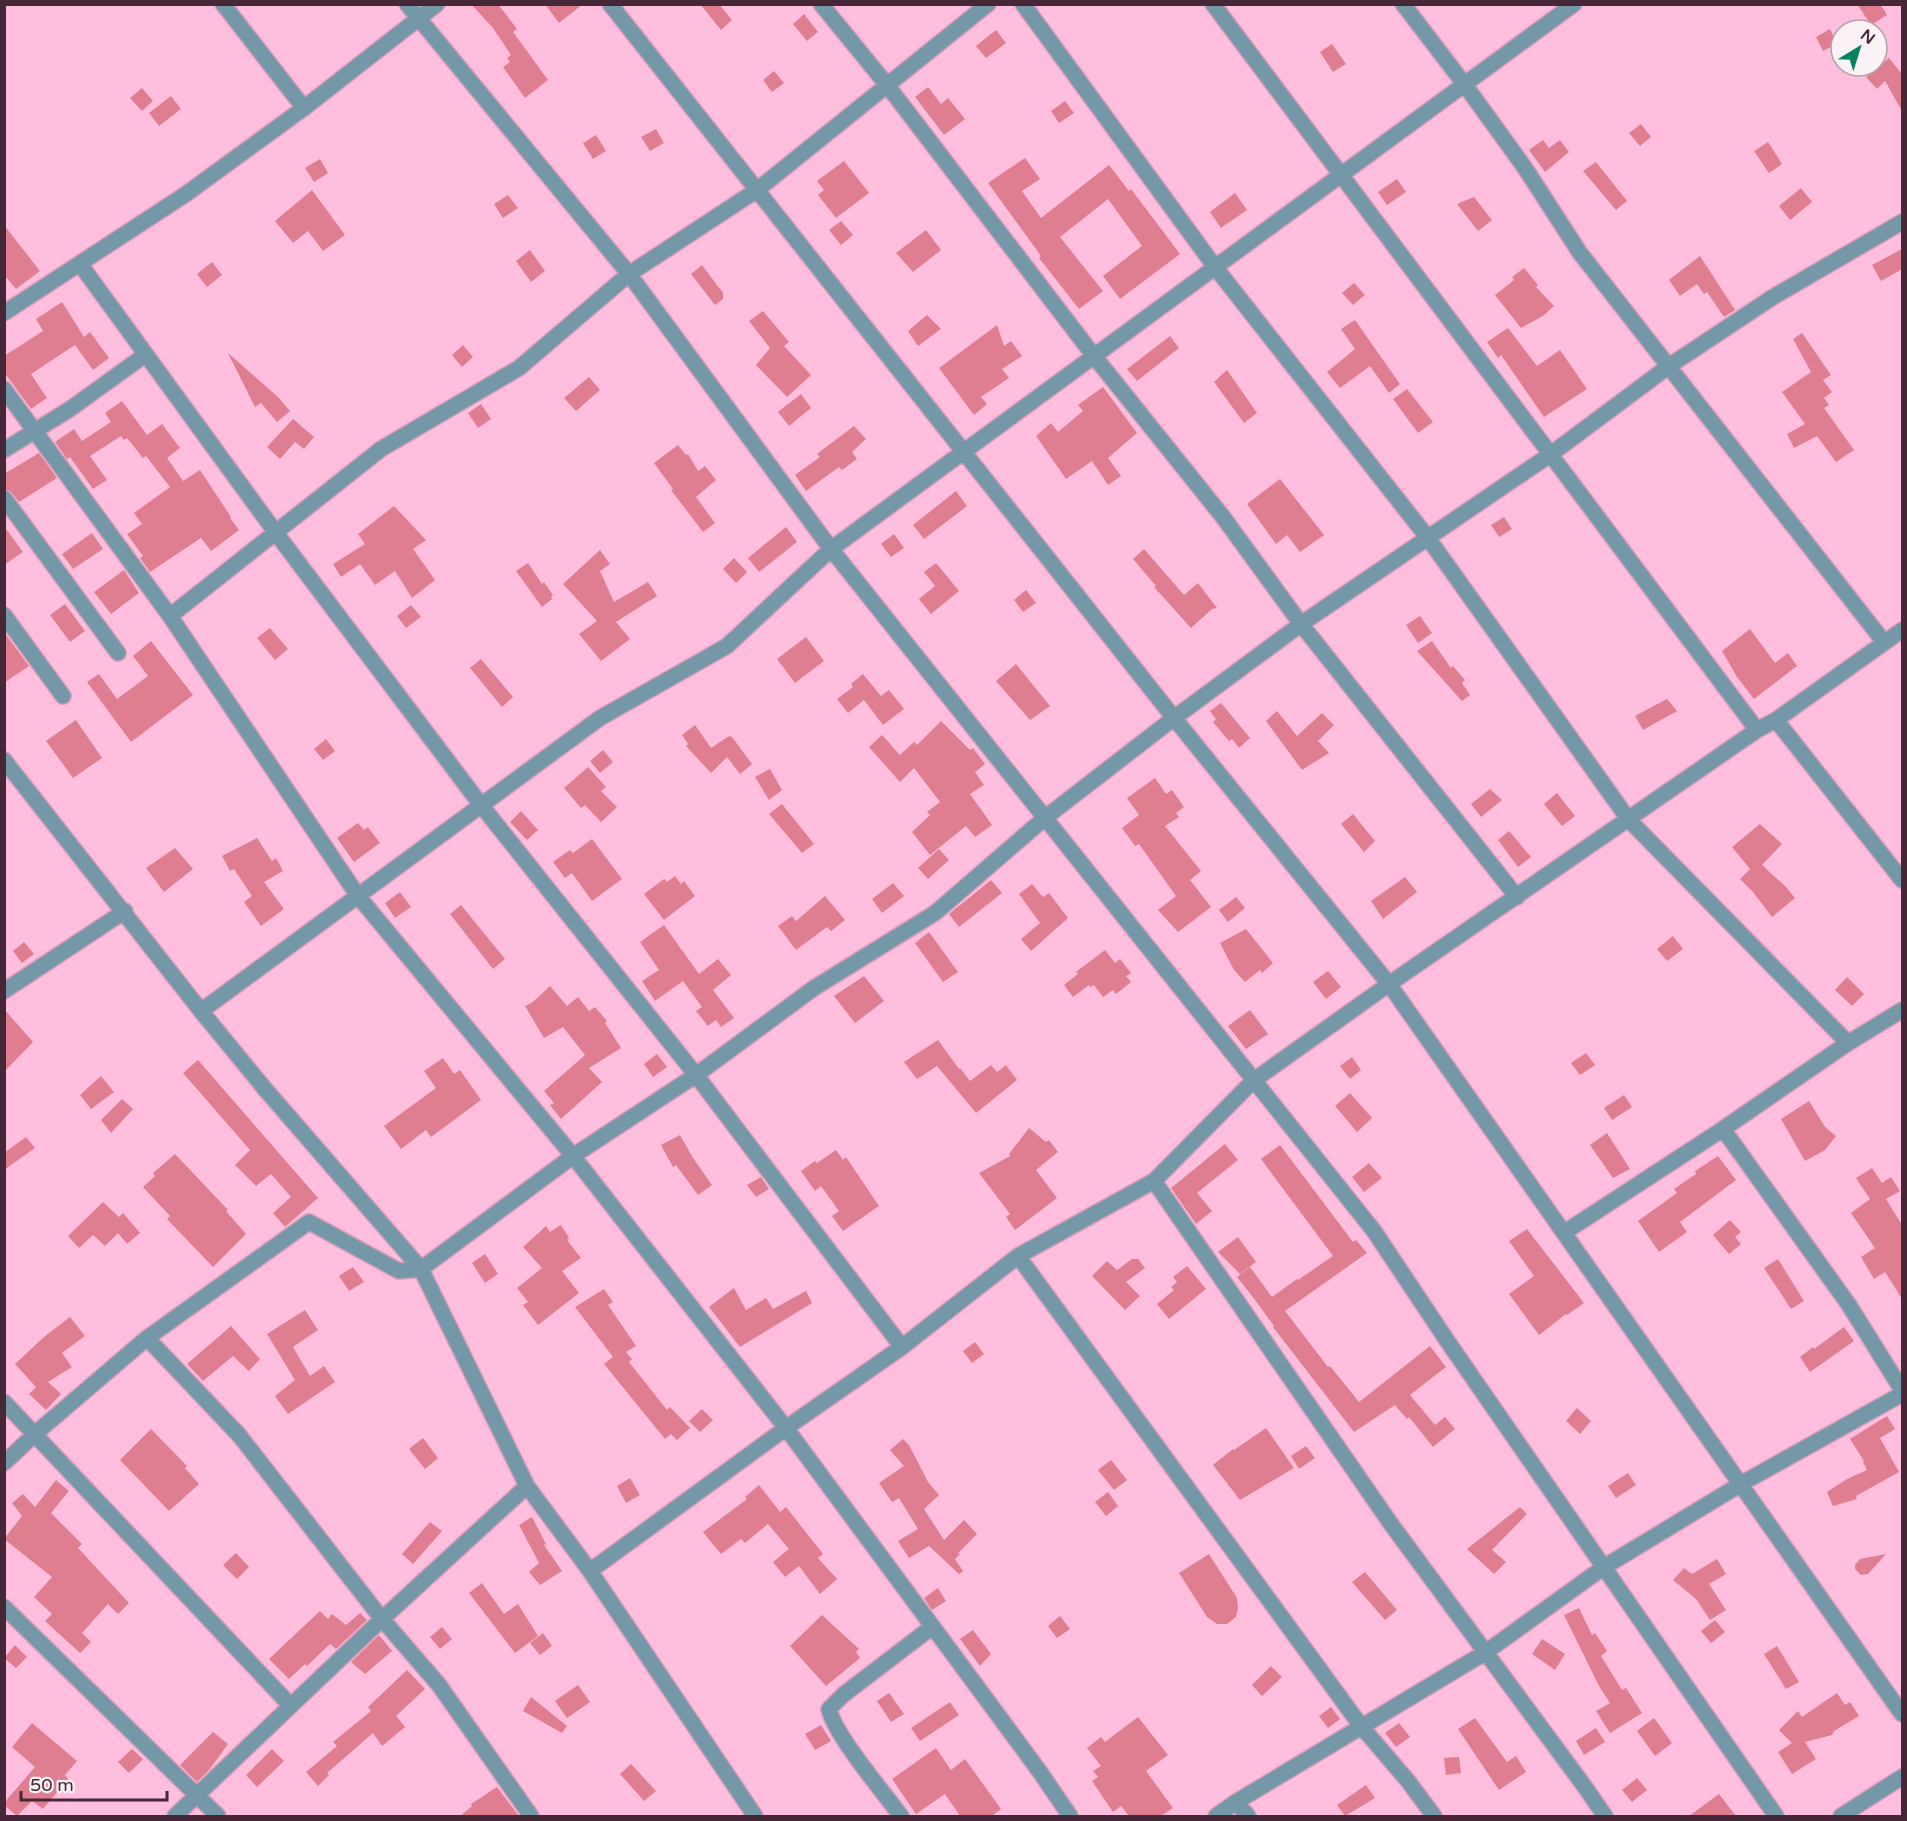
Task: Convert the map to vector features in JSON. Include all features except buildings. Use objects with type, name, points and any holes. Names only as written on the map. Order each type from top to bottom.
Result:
[{"type":"street","points":[[223,4],[304,108]]},
{"type":"street","points":[[407,4],[629,274],[831,549],[1374,1231],[1776,1816]]},
{"type":"street","points":[[4,313],[186,194],[304,108],[437,4]]},
{"type":"street","points":[[610,4],[1174,718],[1389,984],[1902,1714]]},
{"type":"street","points":[[821,4],[887,85],[1094,356],[1223,517],[1301,624],[1517,897]]},
{"type":"street","points":[[170,616],[381,449],[519,368],[629,274],[757,190],[988,4]]},
{"type":"street","points":[[1023,4],[1215,267],[1428,538],[1629,820],[1848,1043]]},
{"type":"street","points":[[1213,4],[1757,730]]},
{"type":"street","points":[[1403,4],[1525,168],[1580,253],[1884,642]]},
{"type":"street","points":[[201,1011],[600,718],[727,646],[831,549],[1574,4]]},
{"type":"street","points":[[4,1463],[147,1338],[309,1222],[399,1271],[421,1269],[573,1156],[696,1075],[814,988],[935,913],[1046,817],[1301,624],[1551,454],[1669,366],[1773,297],[1902,222]]},
{"type":"street","points":[[80,264],[276,533],[481,805],[696,1075],[902,1347]]},
{"type":"street","points":[[4,450],[146,355]]},
{"type":"street","points":[[4,389],[170,616],[358,896],[573,1156],[786,1428],[1070,1816]]},
{"type":"street","points":[[4,498],[118,653]]},
{"type":"street","points":[[4,615],[63,696]]},
{"type":"street","points":[[590,1571],[786,1428],[902,1347],[1018,1256],[1154,1181],[1254,1080],[1757,730],[1776,720],[1902,630]]},
{"type":"street","points":[[1776,720],[1902,880]]},
{"type":"street","points":[[4,760],[201,1011],[265,1089],[421,1269],[527,1486],[590,1571],[751,1815]]},
{"type":"street","points":[[4,991],[124,912]]},
{"type":"street","points":[[1565,1232],[1723,1129],[1848,1043],[1902,1010]]},
{"type":"street","points":[[1216,1816],[1486,1652],[1604,1567],[1746,1481],[1902,1392],[1849,1305],[1723,1129]]},
{"type":"street","points":[[1154,1181],[1391,1524],[1605,1816]]},
{"type":"street","points":[[1018,1256],[1361,1726],[1408,1781],[1434,1816]]},
{"type":"street","points":[[147,1338],[239,1435],[382,1619],[439,1685],[531,1816]]},
{"type":"street","points":[[4,1402],[36,1433],[291,1706]]},
{"type":"street","points":[[175,1816],[382,1619],[527,1486]]},
{"type":"street","points":[[4,1607],[218,1816]]},
{"type":"street","points":[[901,1816],[841,1734],[831,1718],[829,1709],[843,1695],[932,1627]]},
{"type":"street","points":[[1841,1816],[1902,1777]]},
{"type":"street","points":[[1236,1802],[1248,1816]]}]
